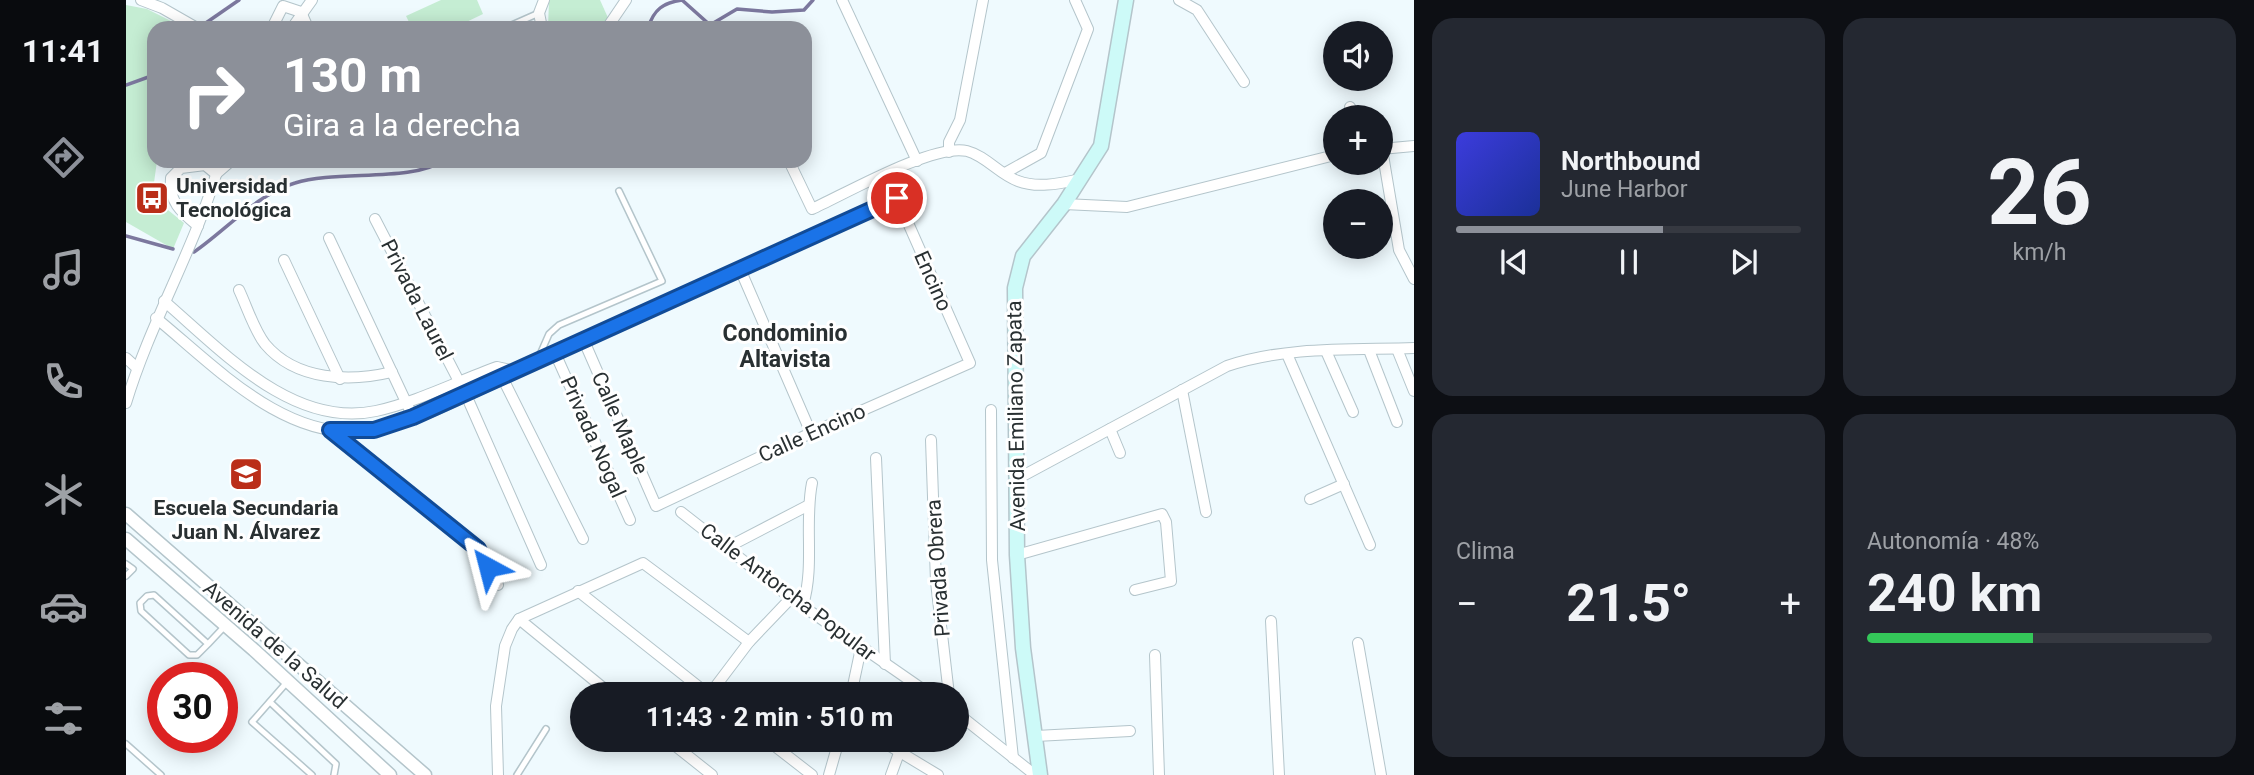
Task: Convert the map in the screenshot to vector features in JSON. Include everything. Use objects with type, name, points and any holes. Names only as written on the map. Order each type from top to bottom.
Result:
[{"type":"main road","name":"Avenida Emiliano Zapata","points":[[1037,775],[1036,736],[1023,648],[1017,555],[1015,288],[1023,256],[1064,204],[1076,180],[1101,146],[1126,0]]},
{"type":"street","points":[[141,0],[185,21]]},
{"type":"street","points":[[296,21],[312,0]]},
{"type":"street","points":[[541,21],[539,13],[544,0]]},
{"type":"street","points":[[612,21],[626,0]]},
{"type":"street","points":[[842,0],[917,160]]},
{"type":"street","points":[[948,152],[949,142],[960,120],[983,0]]},
{"type":"street","points":[[1005,173],[1041,153],[1088,29],[1075,0]]},
{"type":"street","points":[[1180,0],[1197,10],[1244,82]]},
{"type":"street","points":[[276,21],[284,6],[301,12]]},
{"type":"street","points":[[301,12],[304,21]]},
{"type":"street","points":[[1393,148],[1414,146]]},
{"type":"street","points":[[792,168],[812,209],[917,160],[948,152],[967,151],[1018,181],[1052,185],[1076,180]]},
{"type":"street","points":[[1064,204],[1127,207],[1323,158]]},
{"type":"street","points":[[181,168],[171,177],[169,190],[181,212],[198,226]]},
{"type":"street","points":[[209,168],[216,174]]},
{"type":"street","points":[[126,403],[156,318],[198,226],[218,168]]},
{"type":"street","points":[[216,174],[223,168]]},
{"type":"street","points":[[1386,175],[1399,250],[1414,279]]},
{"type":"street","name":"Encino","points":[[740,269],[897,198],[970,363]]},
{"type":"street","name":"Privada Laurel","points":[[375,219],[466,395]]},
{"type":"street","points":[[329,238],[413,417]]},
{"type":"street","points":[[284,260],[340,379]]},
{"type":"street","points":[[330,430],[374,430],[413,417],[503,379],[515,370],[740,269],[811,433]]},
{"type":"street","points":[[239,290],[265,344],[288,362],[340,379],[367,378],[392,372]]},
{"type":"street","points":[[164,300],[261,381],[320,410],[350,414],[376,411],[497,367],[515,370]]},
{"type":"street","points":[[156,318],[260,401],[279,412],[330,430],[478,549],[498,585]]},
{"type":"street","name":"Calle Maple","points":[[584,341],[656,506]]},
{"type":"street","points":[[1017,479],[1227,366],[1250,358],[1326,351],[1414,348]]},
{"type":"street","points":[[1397,349],[1414,391]]},
{"type":"street","points":[[1369,350],[1397,422]]},
{"type":"street","points":[[1326,351],[1353,412]]},
{"type":"street","name":"Privada Nogal","points":[[555,353],[631,520]]},
{"type":"street","points":[[1287,354],[1370,545]]},
{"type":"street","points":[[126,358],[137,368]]},
{"type":"street","name":"Calle Encino","points":[[656,506],[811,433],[970,363]]},
{"type":"street","points":[[497,367],[583,540]]},
{"type":"street","points":[[1182,390],[1206,512]]},
{"type":"street","points":[[466,395],[541,565]]},
{"type":"street","points":[[991,410],[992,560],[1013,758]]},
{"type":"street","points":[[1110,429],[1120,453]]},
{"type":"street","name":"Privada Obrera","points":[[932,440],[936,582],[948,682]]},
{"type":"street","points":[[876,458],[885,664]]},
{"type":"street","points":[[803,605],[809,584],[807,506],[813,483]]},
{"type":"street","points":[[1310,499],[1344,484]]},
{"type":"street","points":[[728,547],[807,506]]},
{"type":"street","name":"Calle Antorcha Popular","points":[[681,512],[791,598],[912,682]]},
{"type":"street","name":"Avenida de la Salud","points":[[126,514],[425,775]]},
{"type":"street","points":[[1017,555],[1162,514],[1166,522],[1171,581],[1135,590]]},
{"type":"street","name":"Avenida de la Salud","points":[[126,539],[288,681],[390,775]]},
{"type":"street","points":[[498,775],[496,706],[505,646],[519,619],[642,564],[748,642]]},
{"type":"street","points":[[578,591],[693,682]]},
{"type":"street","points":[[719,682],[748,642],[791,598]]},
{"type":"street","points":[[519,619],[596,682]]},
{"type":"street","points":[[1272,621],[1279,775]]},
{"type":"street","points":[[1358,643],[1381,775]]},
{"type":"street","points":[[854,682],[861,648]]},
{"type":"street","points":[[1155,655],[1159,775]]},
{"type":"street","points":[[969,723],[1037,775]]},
{"type":"street","points":[[1036,736],[1130,731]]},
{"type":"street","points":[[684,752],[712,775]]},
{"type":"street","points":[[782,752],[811,775]]},
{"type":"street","points":[[829,775],[836,752]]},
{"type":"street","points":[[891,775],[899,753],[938,775]]},
{"type":"lane","points":[[521,21],[539,13]]},
{"type":"lane","points":[[537,361],[549,334],[559,325],[662,281],[619,191]]},
{"type":"lane","points":[[126,564],[132,569],[126,576]]},
{"type":"lane","points":[[208,645],[154,595],[147,596],[140,603],[141,611],[189,655],[197,655],[208,645],[225,625]]},
{"type":"lane","points":[[288,681],[251,722],[312,775]]},
{"type":"lane","points":[[270,702],[335,764],[334,775]]},
{"type":"lane","points":[[517,775],[546,729]]},
{"type":"lane","points":[[126,744],[161,775]]},
{"type":"green space","points":[[441,0],[477,0],[483,14],[468,21],[408,21],[406,16]]},
{"type":"green space","points":[[549,0],[600,0],[609,20],[606,21],[548,21]]},
{"type":"green space","points":[[126,5],[147,9],[171,21],[147,21],[147,168],[156,168],[152,197],[184,223],[173,249],[126,222]]},
{"type":"waterway","points":[[209,21],[239,0]]},
{"type":"waterway","points":[[651,21],[660,8],[682,0],[706,21]]},
{"type":"waterway","points":[[717,21],[737,9],[772,12],[804,10],[813,0]]},
{"type":"waterway","points":[[126,85],[147,78]]},
{"type":"waterway","points":[[194,252],[255,204],[281,188],[312,179],[393,174],[425,168]]},
{"type":"waterway","points":[[126,236],[173,249]]},
{"type":"place","name":"Universidad Tecnológica","points":[[152,198]]},
{"type":"place","name":"Escuela Secundaria Juan N. Álvarez","points":[[246,474]]},
{"type":"district","name":"Condominio Altavista","points":[[785,346]]},
{"type":"route","points":[[488,567],[478,549],[330,430],[374,430],[413,417],[503,379],[515,370],[897,198]]}]
